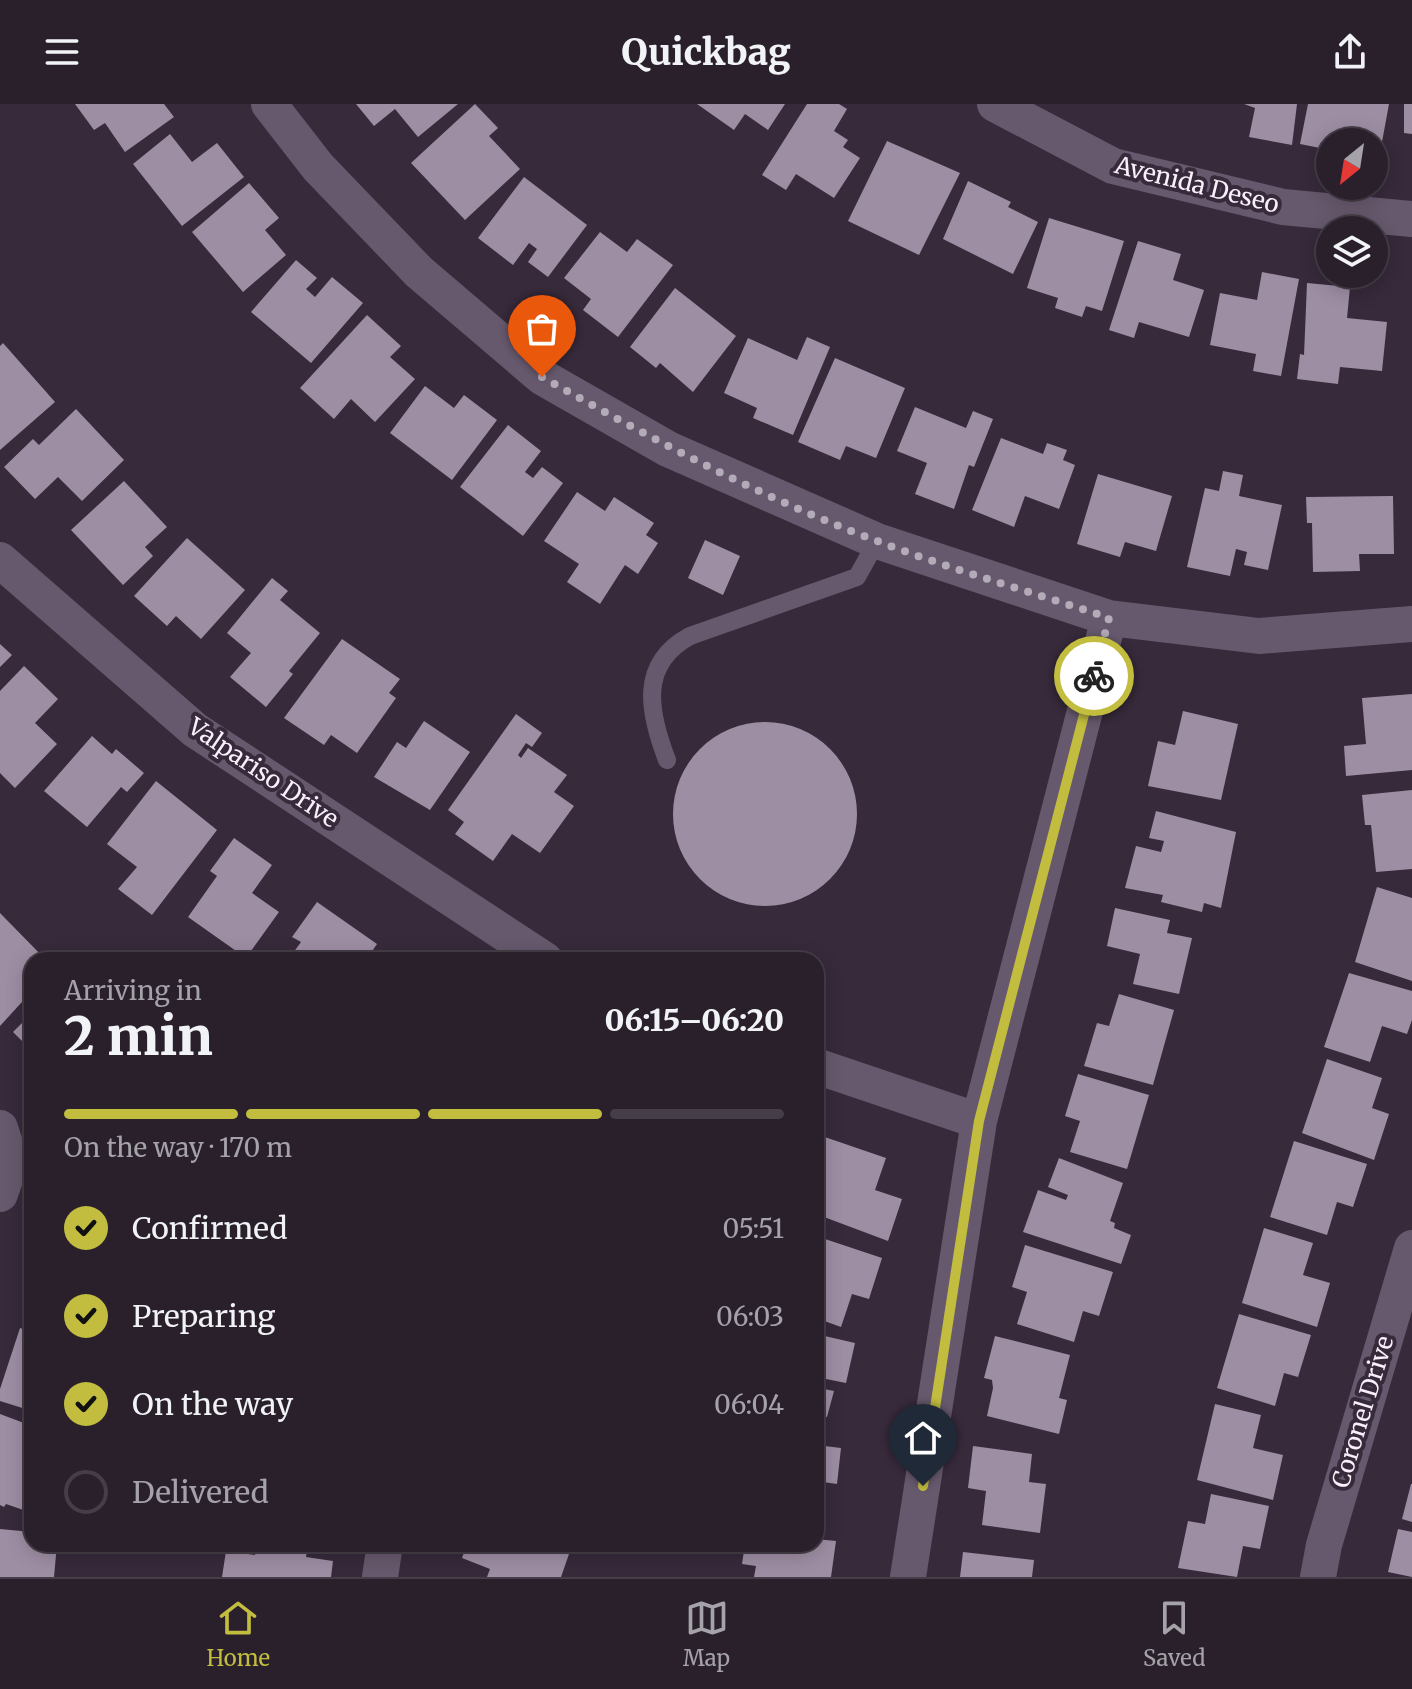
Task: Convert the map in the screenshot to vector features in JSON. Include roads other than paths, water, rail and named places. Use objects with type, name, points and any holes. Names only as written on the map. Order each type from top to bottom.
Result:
[{"type":"street","points":[[269,104],[318,167],[419,272],[542,377],[668,449],[877,541],[1109,618],[1259,636],[1412,624]]},
{"type":"street","name":"Avenida Deseo","points":[[995,104],[1113,166],[1283,207],[1412,219]]},
{"type":"street","name":"Valpariso Drive","points":[[0,560],[195,730],[533,952]]},
{"type":"street","points":[[908,1577],[979,1121],[1109,618]]},
{"type":"street","points":[[824,1069],[979,1121]]},
{"type":"street","points":[[0,1128],[11,1162],[0,1194]]},
{"type":"street","name":"Coronel Drive","points":[[1318,1577],[1324,1545],[1412,1248]]},
{"type":"street","points":[[380,1577],[384,1552]]},
{"type":"lane","points":[[667,760],[651,712],[651,689],[671,646],[690,636],[857,577],[877,541]]}]
